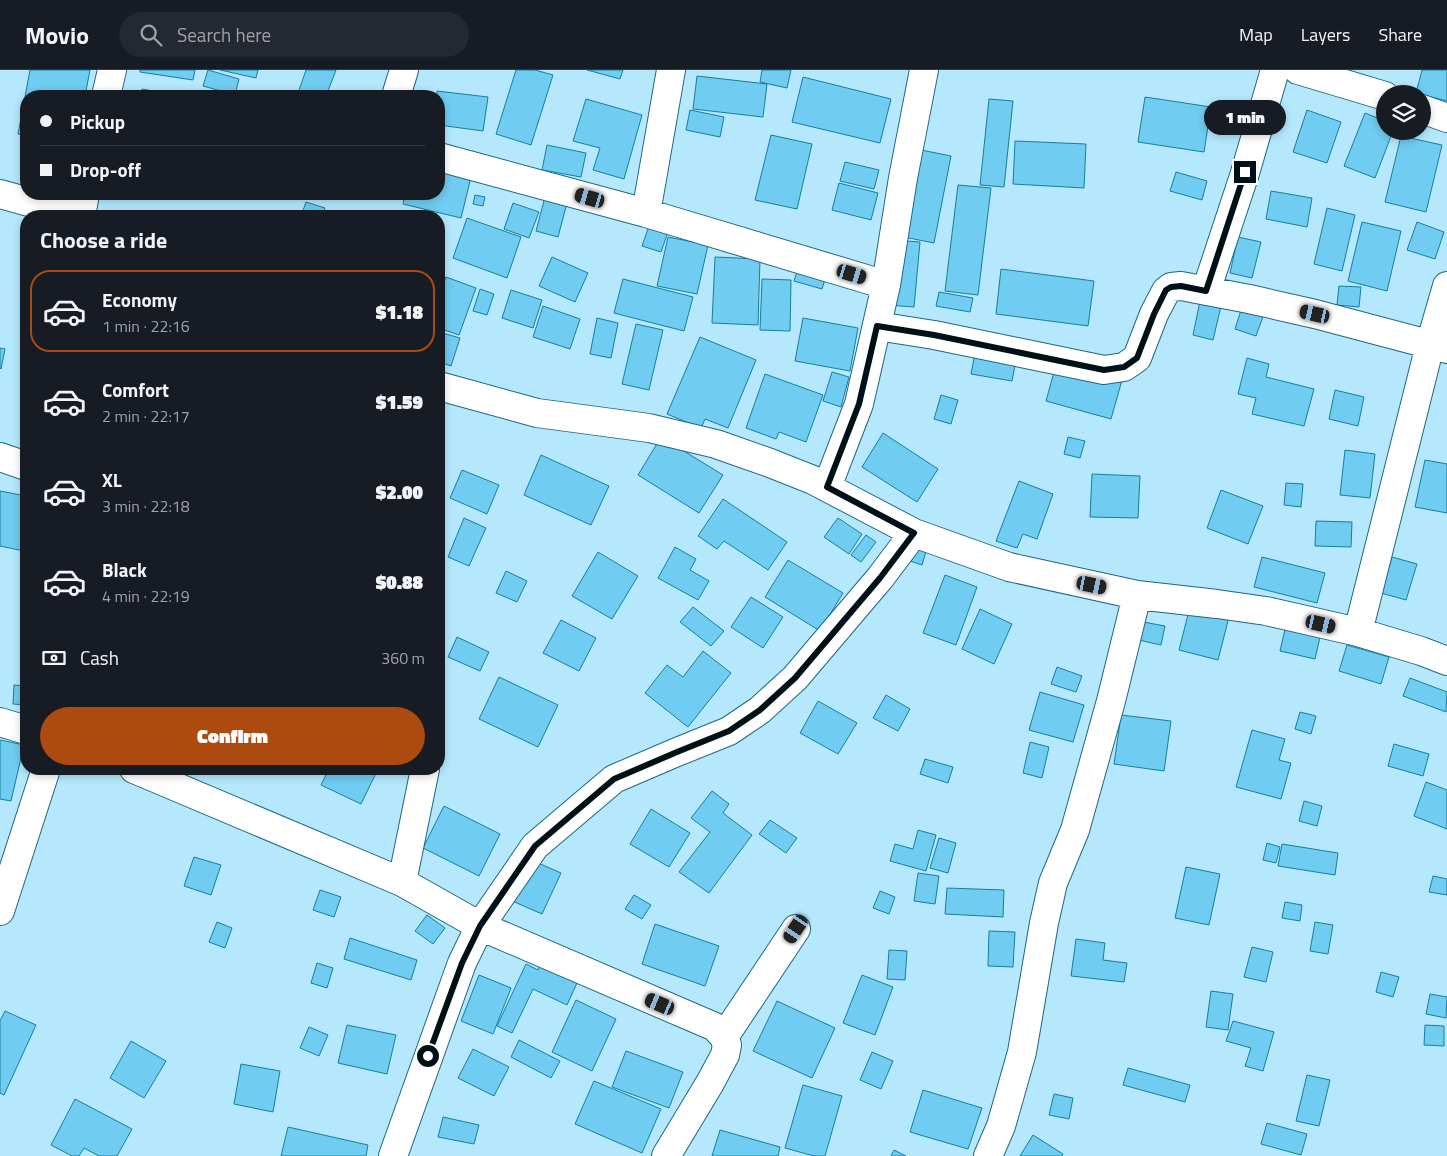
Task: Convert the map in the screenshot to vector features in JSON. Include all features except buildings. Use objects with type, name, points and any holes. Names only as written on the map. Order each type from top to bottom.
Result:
[{"type":"street","points":[[107,90],[112,70]]},
{"type":"street","points":[[398,90],[404,70]]},
{"type":"street","points":[[646,213],[671,70]]},
{"type":"street","points":[[827,487],[859,404],[886,285],[903,178],[924,70]]},
{"type":"street","points":[[1206,291],[1245,172],[1275,70]]},
{"type":"street","points":[[1298,70],[1376,93]]},
{"type":"street","points":[[1431,112],[1447,118]]},
{"type":"street","points":[[445,159],[646,213],[886,285]]},
{"type":"street","points":[[0,194],[20,200]]},
{"type":"street","points":[[22,200],[58,210]]},
{"type":"street","points":[[877,326],[934,335],[1104,370],[1124,367],[1137,358],[1154,314],[1166,290],[1171,287],[1181,286],[1315,314],[1439,347]]},
{"type":"street","points":[[1358,632],[1439,347],[1447,286]]},
{"type":"street","points":[[445,388],[537,413],[649,428],[716,444],[813,480],[914,533],[1009,567],[1138,595],[1266,612],[1358,632],[1447,661]]},
{"type":"street","points":[[0,457],[20,464]]},
{"type":"street","points":[[393,1156],[462,963],[480,926],[535,846],[614,779],[729,731],[760,710],[795,678],[880,578],[914,533]]},
{"type":"street","points":[[988,1156],[1000,1126],[1022,1052],[1053,882],[1075,830],[1138,595]]},
{"type":"street","points":[[0,722],[20,728]]},
{"type":"street","points":[[0,911],[44,775]]},
{"type":"street","points":[[148,775],[402,882],[480,926],[715,1027],[724,1037],[727,1045],[725,1056],[666,1156]]},
{"type":"street","points":[[402,882],[424,775]]},
{"type":"street","points":[[724,1037],[796,929]]},
{"type":"route","points":[[428,1056],[462,963],[480,926],[535,846],[614,779],[729,731],[760,710],[795,678],[880,578],[914,533],[827,487],[859,404],[877,326],[934,335],[1104,370],[1124,367],[1137,358],[1154,314],[1166,290],[1171,287],[1181,286],[1206,291],[1245,172]]}]
